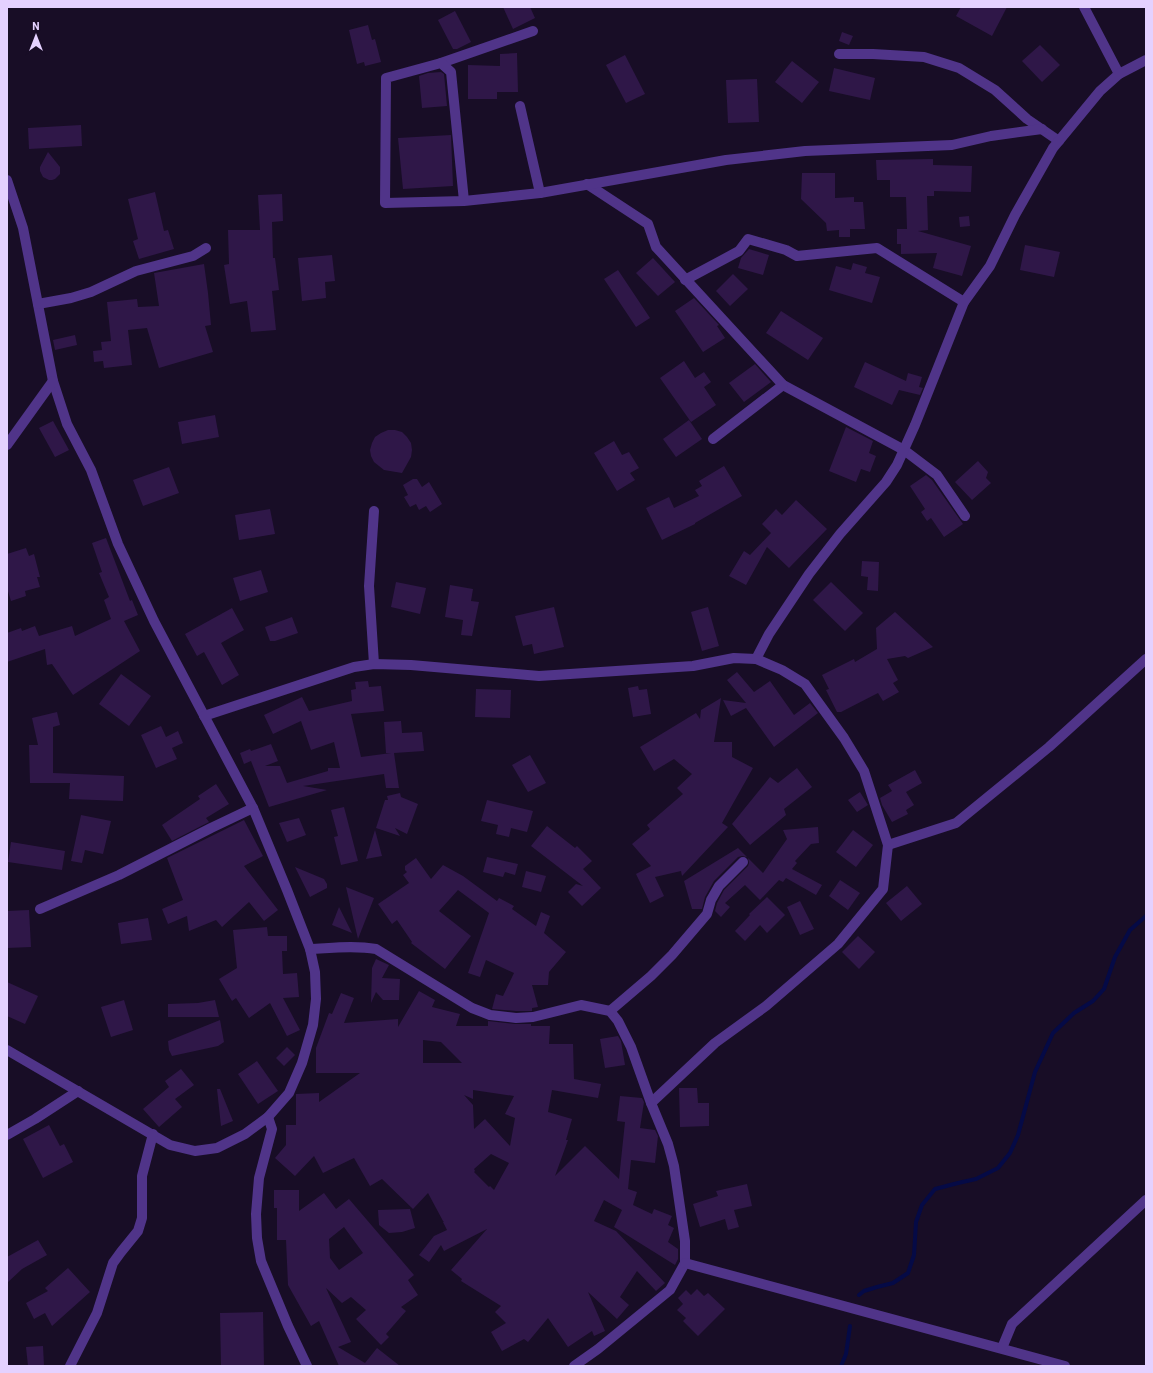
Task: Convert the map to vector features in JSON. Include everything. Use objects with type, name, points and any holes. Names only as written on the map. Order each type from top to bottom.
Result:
[{"type":"street","points":[[1084,7],[1119,74]]},
{"type":"street","points":[[533,31],[441,63],[386,78],[385,203],[464,201],[540,193],[726,160],[805,151],[952,145],[991,136],[1042,129]]},
{"type":"street","points":[[839,54],[924,57],[959,68],[995,90],[1027,119],[1059,141]]},
{"type":"street","points":[[756,659],[769,634],[809,574],[840,534],[886,482],[904,450],[964,302],[990,266],[1015,215],[1053,148],[1100,91],[1119,74],[1146,60]]},
{"type":"street","points":[[441,63],[451,72],[464,201]]},
{"type":"street","points":[[520,106],[540,193]]},
{"type":"street","points":[[7,180],[23,228],[52,381],[67,424],[91,470],[118,544],[154,621],[253,808],[310,949],[315,972],[316,993],[313,1025],[302,1063],[289,1093],[268,1117],[245,1134],[217,1148],[195,1151],[170,1145],[7,1050]]},
{"type":"street","points":[[587,184],[648,224],[656,247],[783,385],[904,450],[936,475],[966,516]]},
{"type":"street","points":[[685,280],[739,251],[748,239],[786,250],[797,256],[877,248],[964,302]]},
{"type":"street","points":[[38,304],[71,298],[91,292],[136,271],[193,256],[206,248]]},
{"type":"street","points":[[7,445],[52,381]]},
{"type":"street","points":[[714,438],[783,385]]},
{"type":"street","points":[[374,511],[369,586],[374,664]]},
{"type":"street","points":[[204,716],[354,667],[374,664],[411,665],[539,676],[693,666],[734,658],[756,659],[782,670],[805,684],[823,707],[864,771],[888,845],[883,889],[838,944],[766,1006],[715,1043],[651,1103]]},
{"type":"street","points":[[888,845],[956,823],[1049,747],[1146,659]]},
{"type":"street","points":[[40,909],[118,875],[253,808]]},
{"type":"street","points":[[610,1011],[672,956],[707,914],[711,900],[719,886],[743,862]]},
{"type":"street","points":[[310,949],[350,946],[362,946],[376,949],[472,1008],[490,1015],[516,1018],[533,1017],[581,1005],[610,1011],[618,1021],[631,1047],[651,1103],[668,1144],[674,1166],[685,1241],[685,1263],[670,1290],[598,1349],[574,1366]]},
{"type":"street","points":[[7,1135],[36,1119],[78,1091]]},
{"type":"street","points":[[268,1117],[272,1129],[258,1178],[256,1214],[257,1238],[261,1261],[288,1326],[307,1366]]},
{"type":"street","points":[[70,1366],[97,1312],[113,1263],[138,1231],[142,1218],[142,1176],[153,1134]]},
{"type":"street","points":[[1002,1348],[1012,1324],[1146,1200]]},
{"type":"street","points":[[685,1263],[1065,1366]]},
{"type":"building","points":[[503,7],[530,7],[535,18],[513,29]]},
{"type":"building","points":[[961,7],[1007,7],[992,36],[956,16]]},
{"type":"building","points":[[455,11],[471,42],[457,49],[453,49],[438,20]]},
{"type":"building","points":[[368,25],[372,40],[375,39],[381,62],[365,66],[364,62],[357,64],[349,30]]},
{"type":"building","points":[[842,32],[853,36],[849,45],[839,41]]},
{"type":"building","points":[[1040,45],[1060,65],[1042,82],[1022,61]]},
{"type":"building","points":[[517,53],[518,92],[497,92],[497,99],[468,99],[468,65],[500,66],[500,54]]},
{"type":"building","points":[[625,55],[645,94],[626,103],[606,65]]},
{"type":"building","points":[[792,61],[819,82],[802,103],[775,82]]},
{"type":"building","points":[[834,68],[875,78],[870,100],[829,91]]},
{"type":"building","points":[[441,72],[444,74],[447,106],[422,108],[419,76],[428,73]]},
{"type":"building","points":[[757,79],[759,122],[728,123],[726,80]]},
{"type":"building","points":[[81,125],[82,146],[29,149],[28,128]]},
{"type":"building","points":[[451,135],[453,186],[403,189],[398,138]]},
{"type":"building","points":[[48,152],[60,167],[60,174],[52,180],[43,177],[40,171],[40,167]]},
{"type":"building","points":[[933,159],[933,165],[972,166],[971,192],[934,191],[934,196],[927,196],[928,230],[918,231],[971,246],[962,276],[933,268],[937,253],[901,254],[901,244],[897,244],[897,229],[907,229],[906,197],[890,197],[890,180],[877,180],[876,160]]},
{"type":"building","points":[[802,173],[835,173],[835,198],[854,197],[854,202],[863,202],[865,229],[850,229],[850,237],[839,237],[839,230],[827,231],[826,223],[801,199]]},
{"type":"building","points":[[155,192],[164,231],[168,230],[174,249],[139,259],[133,241],[138,239],[128,199]]},
{"type":"building","points":[[282,194],[283,221],[272,222],[273,258],[275,258],[279,290],[272,291],[276,330],[251,332],[247,301],[230,304],[224,265],[229,264],[228,230],[260,230],[258,195]]},
{"type":"building","points":[[969,216],[970,226],[960,227],[959,217]]},
{"type":"building","points":[[1025,245],[1060,252],[1054,277],[1020,270]]},
{"type":"building","points":[[749,249],[769,255],[763,275],[738,268],[741,258]]},
{"type":"building","points":[[332,255],[335,281],[325,282],[326,298],[302,301],[298,258]]},
{"type":"building","points":[[653,258],[675,282],[658,296],[636,273]]},
{"type":"building","points":[[853,263],[867,267],[865,273],[880,277],[872,303],[829,290],[836,266],[851,270]]},
{"type":"building","points":[[204,264],[211,325],[205,326],[213,352],[159,368],[147,328],[128,330],[132,365],[104,368],[103,361],[94,362],[93,351],[102,350],[101,342],[111,341],[107,302],[137,299],[138,307],[159,306],[154,273]]},
{"type":"building","points":[[618,270],[650,318],[636,327],[604,279]]},
{"type":"building","points":[[733,274],[748,289],[730,306],[716,291]]},
{"type":"building","points":[[694,298],[719,325],[717,326],[725,338],[703,352],[675,311]]},
{"type":"building","points":[[781,311],[823,338],[808,360],[766,333]]},
{"type":"building","points":[[75,335],[77,345],[55,350],[53,340]]},
{"type":"building","points":[[684,361],[695,378],[704,372],[711,382],[704,387],[716,405],[691,422],[660,378]]},
{"type":"building","points":[[865,362],[906,381],[908,373],[922,377],[919,387],[923,388],[920,395],[899,390],[892,405],[854,387]]},
{"type":"building","points":[[755,364],[771,382],[744,402],[729,383]]},
{"type":"building","points":[[215,415],[219,437],[182,444],[178,422]]},
{"type":"building","points":[[689,420],[702,439],[676,457],[663,439]]},
{"type":"building","points":[[53,421],[69,450],[55,457],[39,428]]},
{"type":"building","points":[[846,427],[873,441],[869,453],[876,456],[870,472],[861,469],[856,482],[829,471]]},
{"type":"building","points":[[388,430],[402,432],[411,443],[411,457],[402,473],[384,470],[374,462],[371,456],[370,450],[375,437]]},
{"type":"building","points":[[614,441],[622,455],[629,452],[639,468],[630,473],[635,480],[617,491],[594,453]]},
{"type":"building","points":[[978,461],[988,472],[986,478],[991,483],[972,500],[955,482]]},
{"type":"building","points":[[724,466],[742,496],[695,524],[662,540],[646,508],[669,497],[674,508],[699,496],[695,490],[702,486],[699,481]]},
{"type":"building","points":[[169,467],[179,493],[143,506],[133,480]]},
{"type":"building","points":[[926,475],[932,480],[963,524],[944,537],[931,518],[927,521],[921,512],[925,509],[910,486]]},
{"type":"building","points":[[413,479],[417,479],[422,487],[429,482],[442,504],[430,512],[426,506],[419,510],[416,504],[410,507],[404,497],[408,495],[403,485]]},
{"type":"building","points":[[796,500],[827,529],[789,568],[767,547],[746,585],[729,576],[744,551],[750,555],[771,533],[762,524],[776,509],[782,515]]},
{"type":"building","points":[[270,509],[275,534],[239,540],[235,515]]},
{"type":"building","points":[[106,538],[130,601],[132,600],[138,615],[124,621],[140,651],[73,695],[52,664],[47,665],[45,649],[7,662],[7,633],[21,628],[22,631],[35,626],[39,636],[72,626],[75,636],[111,619],[104,600],[109,597],[99,573],[102,572],[92,543]]},
{"type":"building","points":[[26,548],[29,556],[34,554],[40,577],[37,577],[40,587],[25,591],[26,596],[11,601],[7,588],[7,554]]},
{"type":"building","points":[[862,561],[879,562],[878,591],[867,590],[868,577],[861,576]]},
{"type":"building","points":[[261,570],[268,592],[240,601],[233,578]]},
{"type":"building","points":[[396,582],[426,588],[420,614],[391,607]]},
{"type":"building","points":[[831,582],[863,613],[845,631],[813,600]]},
{"type":"building","points":[[450,585],[473,589],[471,601],[479,602],[472,636],[461,635],[463,620],[445,617]]},
{"type":"building","points":[[554,607],[564,647],[534,654],[532,644],[523,646],[515,616]]},
{"type":"building","points":[[708,607],[719,646],[702,651],[691,612]]},
{"type":"building","points":[[232,608],[244,630],[221,643],[239,675],[222,685],[204,652],[197,656],[185,634]]},
{"type":"building","points":[[895,612],[933,647],[908,658],[905,656],[887,659],[898,680],[893,683],[899,692],[883,701],[878,693],[841,712],[837,712],[826,690],[829,689],[822,675],[854,659],[855,662],[877,649],[876,628]]},
{"type":"building","points":[[292,617],[298,633],[275,641],[270,641],[265,627]]},
{"type":"building","points":[[737,672],[754,692],[770,681],[794,715],[810,703],[818,713],[774,747],[746,708],[731,716],[723,700],[746,703],[727,680]]},
{"type":"building","points":[[121,674],[151,696],[129,726],[99,704]]},
{"type":"building","points":[[368,681],[369,687],[381,686],[384,711],[351,714],[361,757],[391,753],[386,753],[384,722],[401,721],[402,733],[422,732],[424,751],[394,753],[399,788],[386,788],[384,774],[303,786],[327,790],[269,807],[251,761],[244,764],[240,753],[271,744],[278,761],[265,766],[280,766],[287,783],[328,771],[328,768],[340,768],[334,742],[311,750],[301,721],[273,734],[264,715],[302,697],[309,711],[352,701],[351,690],[356,689],[355,682]]},
{"type":"building","points":[[638,686],[639,690],[647,689],[651,714],[633,717],[628,688]]},
{"type":"building","points":[[476,689],[511,690],[510,718],[475,717]]},
{"type":"building","points":[[721,698],[714,742],[732,742],[732,757],[753,768],[722,823],[728,827],[682,876],[681,871],[655,877],[664,896],[650,903],[636,874],[651,866],[632,844],[650,829],[647,825],[683,794],[677,788],[692,774],[674,759],[654,771],[640,747],[696,713],[700,719],[701,710]]},
{"type":"building","points":[[57,712],[60,725],[53,727],[53,773],[124,776],[123,801],[69,799],[70,783],[30,783],[29,745],[38,745],[32,718]]},
{"type":"building","points":[[161,726],[166,737],[178,731],[183,743],[172,748],[177,759],[156,768],[141,735]]},
{"type":"building","points":[[530,755],[546,783],[528,792],[512,765]]},
{"type":"building","points":[[797,768],[812,787],[784,809],[786,815],[750,845],[732,824],[770,777],[778,783]]},
{"type":"building","points":[[915,770],[922,783],[906,792],[914,805],[906,810],[908,814],[892,822],[882,805],[880,798],[892,791],[888,785]]},
{"type":"building","points":[[216,784],[229,804],[206,818],[209,822],[172,841],[162,825],[200,799],[198,796]]},
{"type":"building","points":[[860,792],[868,805],[857,812],[848,800]]},
{"type":"building","points":[[400,793],[401,797],[418,804],[407,834],[395,828],[400,836],[376,828],[385,800],[388,800],[387,796]]},
{"type":"building","points":[[487,800],[533,811],[527,832],[511,828],[509,837],[496,834],[498,825],[481,821]]},
{"type":"building","points":[[344,807],[358,861],[341,865],[334,837],[338,836],[331,810]]},
{"type":"building","points":[[81,815],[111,821],[103,854],[85,850],[82,863],[71,861]]},
{"type":"building","points":[[299,818],[306,835],[287,842],[279,823]]},
{"type":"building","points":[[244,820],[263,856],[244,866],[278,910],[264,921],[249,902],[222,927],[216,920],[189,931],[187,916],[168,924],[162,909],[183,900],[167,858]]},
{"type":"building","points":[[547,826],[575,848],[577,846],[592,861],[583,869],[601,888],[582,906],[568,892],[576,884],[583,886],[531,846]]},
{"type":"building","points":[[818,827],[819,843],[811,844],[795,861],[797,863],[792,869],[822,885],[816,895],[786,878],[783,882],[779,880],[760,900],[745,885],[725,903],[730,907],[721,917],[715,911],[717,903],[724,890],[748,866],[748,858],[763,873],[787,839],[783,830]]},
{"type":"building","points":[[375,830],[382,856],[366,859]]},
{"type":"building","points":[[853,830],[873,845],[856,867],[836,852]]},
{"type":"building","points":[[11,842],[65,851],[62,870],[8,862]]},
{"type":"building","points":[[738,848],[747,857],[738,857],[714,881],[705,897],[702,909],[692,909],[684,881]]},
{"type":"building","points":[[487,857],[518,864],[515,875],[505,872],[503,877],[483,872]]},
{"type":"building","points":[[416,858],[431,879],[443,865],[463,876],[497,901],[499,898],[514,906],[512,909],[536,926],[541,912],[550,916],[544,933],[566,952],[549,972],[548,985],[532,985],[538,1007],[532,1008],[532,1011],[492,1009],[496,994],[503,996],[514,973],[486,960],[480,977],[468,973],[489,913],[458,890],[439,911],[471,936],[445,969],[411,943],[412,942],[397,920],[392,924],[378,904],[409,883],[403,875],[407,872],[405,870],[405,866]]},
{"type":"building","points":[[295,867],[324,879],[327,884],[327,888],[310,897]]},
{"type":"building","points":[[526,871],[546,876],[541,892],[522,887]]},
{"type":"building","points":[[840,880],[860,893],[848,910],[829,896]]},
{"type":"building","points":[[907,886],[922,904],[901,921],[886,903]]},
{"type":"building","points":[[346,887],[374,898],[358,939]]},
{"type":"building","points":[[767,897],[785,915],[767,933],[760,925],[745,941],[735,931],[750,915],[749,914]]},
{"type":"building","points":[[800,901],[814,929],[800,935],[787,907]]},
{"type":"building","points":[[339,907],[352,933],[332,925]]},
{"type":"building","points":[[29,910],[31,947],[7,948],[7,911]]},
{"type":"building","points":[[148,918],[152,940],[121,944],[118,923]]},
{"type":"building","points":[[267,927],[268,936],[287,936],[287,951],[282,951],[283,974],[297,973],[299,997],[283,998],[300,1030],[287,1036],[270,1003],[249,1018],[236,998],[232,1001],[219,979],[237,968],[233,930]]},
{"type":"building","points":[[858,936],[875,952],[859,969],[842,952]]},
{"type":"building","points":[[376,959],[389,965],[382,978],[400,979],[399,1000],[383,1000],[376,992],[371,1003],[372,968]]},
{"type":"building","points":[[7,982],[38,996],[25,1024],[7,1016]]},
{"type":"building","points":[[419,991],[435,1000],[432,1007],[460,1014],[456,1026],[488,1026],[488,1021],[531,1024],[531,1026],[550,1026],[549,1044],[573,1044],[574,1079],[601,1084],[598,1098],[552,1090],[548,1112],[572,1119],[566,1140],[568,1140],[555,1176],[585,1146],[619,1179],[625,1122],[617,1121],[620,1096],[642,1098],[644,1102],[640,1128],[655,1130],[658,1136],[655,1163],[631,1160],[628,1189],[637,1192],[633,1205],[652,1214],[654,1209],[672,1216],[668,1225],[674,1228],[668,1242],[678,1249],[678,1259],[675,1265],[614,1227],[622,1210],[604,1200],[594,1221],[616,1231],[665,1283],[656,1291],[637,1271],[620,1297],[629,1305],[617,1319],[588,1292],[605,1331],[594,1336],[592,1331],[568,1347],[548,1318],[528,1342],[524,1339],[502,1351],[491,1332],[506,1323],[495,1312],[501,1306],[461,1281],[462,1279],[451,1270],[487,1229],[444,1251],[441,1245],[429,1262],[419,1255],[434,1236],[447,1230],[443,1222],[444,1221],[428,1193],[413,1209],[382,1179],[370,1186],[354,1158],[323,1173],[314,1156],[295,1176],[275,1158],[286,1145],[286,1125],[296,1125],[296,1094],[319,1093],[319,1102],[360,1073],[316,1073],[316,1048],[329,1013],[332,1014],[341,993],[354,998],[344,1023],[398,1019],[398,1027]],"holes":[[[423,1040],[441,1042],[462,1063],[423,1063]],[[473,1090],[514,1096],[505,1114],[515,1118],[510,1146],[485,1119],[474,1129],[473,1105],[464,1095],[473,1099]],[[491,1154],[509,1163],[494,1190],[474,1172],[474,1169]]]},
{"type":"building","points":[[124,1000],[133,1030],[111,1037],[101,1007]]},
{"type":"building","points":[[215,1000],[219,1017],[168,1017],[168,1004],[198,1003]]},
{"type":"building","points":[[220,1020],[224,1042],[218,1046],[172,1056],[169,1050],[168,1041]]},
{"type":"building","points":[[618,1036],[621,1041],[625,1065],[605,1068],[600,1039]]},
{"type":"building","points":[[287,1047],[295,1055],[284,1066],[276,1058]]},
{"type":"building","points":[[257,1061],[278,1091],[258,1104],[238,1074]]},
{"type":"building","points":[[181,1069],[194,1085],[175,1099],[182,1107],[159,1127],[143,1109],[169,1087],[165,1081]]},
{"type":"building","points":[[679,1088],[697,1088],[698,1103],[709,1103],[709,1126],[680,1127]]},
{"type":"building","points":[[217,1089],[220,1089],[233,1121],[221,1126]]},
{"type":"building","points":[[49,1125],[60,1146],[64,1144],[73,1162],[43,1178],[23,1139]]},
{"type":"building","points":[[747,1184],[752,1206],[734,1210],[739,1227],[728,1230],[725,1219],[700,1227],[693,1204],[718,1196],[716,1191]]},
{"type":"building","points":[[274,1190],[299,1190],[299,1211],[324,1193],[336,1209],[349,1199],[414,1275],[408,1280],[418,1295],[401,1307],[406,1311],[386,1334],[389,1337],[381,1345],[356,1319],[366,1310],[351,1297],[342,1303],[326,1288],[351,1342],[338,1347],[365,1363],[377,1348],[400,1366],[339,1366],[319,1321],[311,1326],[288,1285],[286,1240],[277,1240],[277,1208],[274,1208]],"holes":[[[344,1227],[363,1253],[339,1270],[330,1258],[329,1239]]]},
{"type":"building","points":[[410,1209],[415,1228],[402,1232],[389,1233],[379,1225],[378,1210]]},
{"type":"building","points":[[38,1240],[47,1255],[22,1269],[7,1283],[7,1257]]},
{"type":"building","points":[[68,1268],[90,1292],[52,1326],[45,1313],[34,1319],[26,1303],[48,1291],[45,1288]]},
{"type":"building","points":[[697,1289],[704,1296],[708,1293],[725,1309],[698,1336],[683,1321],[686,1318],[677,1310],[683,1304],[678,1298],[686,1290],[691,1295]]},
{"type":"building","points":[[263,1312],[264,1366],[221,1366],[220,1313]]},
{"type":"building","points":[[43,1346],[44,1366],[28,1366],[26,1347]]},
{"type":"waterway","points":[[859,1295],[864,1291],[893,1283],[908,1273],[914,1255],[916,1222],[922,1205],[935,1189],[976,1179],[998,1168],[1010,1153],[1018,1135],[1035,1072],[1053,1033],[1074,1013],[1093,1001],[1104,989],[1115,957],[1130,930],[1146,916]]},
{"type":"waterway","points":[[841,1366],[846,1354],[850,1326]]}]
